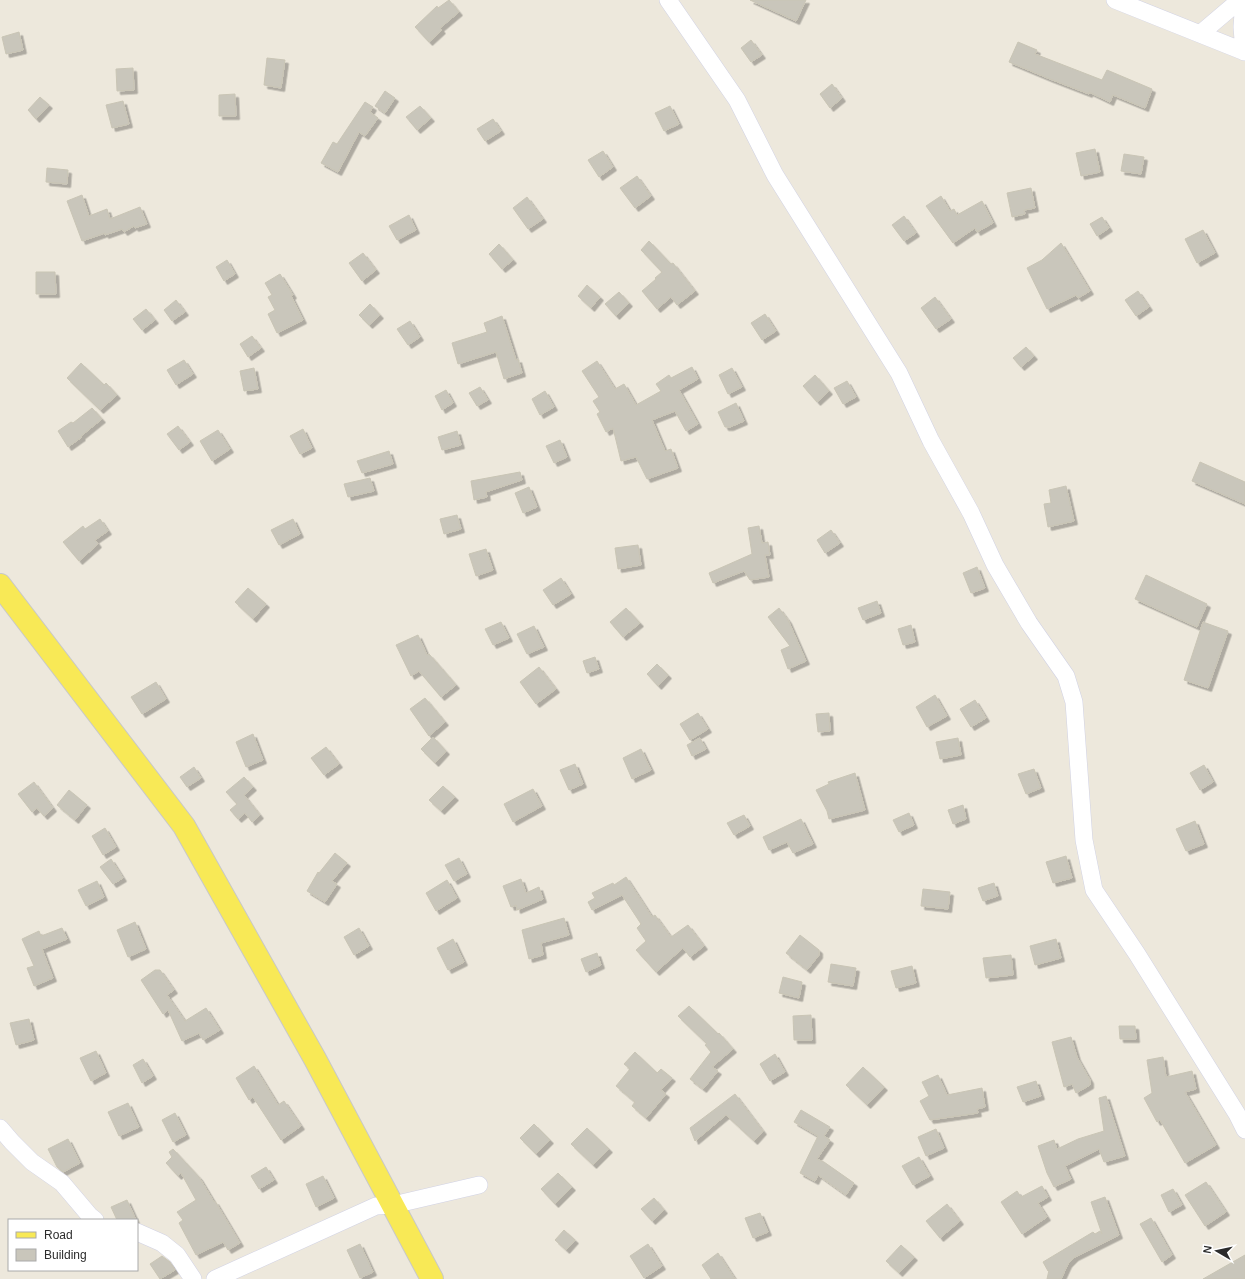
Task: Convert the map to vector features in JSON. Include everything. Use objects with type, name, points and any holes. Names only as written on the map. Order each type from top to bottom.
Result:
[{"type":"main road","points":[[0,585],[184,826],[311,1052],[432,1279]]},
{"type":"street","points":[[668,0],[737,100],[775,175],[899,373],[931,441],[971,513],[995,565],[1029,623],[1066,676],[1074,702],[1084,840],[1094,890],[1137,954],[1237,1114],[1245,1130]]},
{"type":"street","points":[[1115,0],[1245,52],[1242,27],[1244,0]]},
{"type":"street","points":[[1200,34],[1240,0]]},
{"type":"street","points":[[0,1128],[32,1162],[62,1183],[94,1219]]},
{"type":"street","points":[[215,1279],[376,1206],[393,1205],[479,1185]]},
{"type":"street","points":[[138,1232],[162,1243],[177,1255],[193,1279]]},
{"type":"building","points":[[449,0],[459,12],[440,28],[442,30],[429,42],[415,27],[437,6],[438,8]]},
{"type":"building","points":[[750,0],[806,0],[796,21]]},
{"type":"building","points":[[19,32],[23,50],[6,54],[2,37]]},
{"type":"building","points":[[751,40],[762,55],[751,62],[741,48]]},
{"type":"building","points":[[1018,42],[1037,50],[1035,54],[1102,80],[1107,70],[1152,89],[1145,108],[1113,95],[1110,102],[1089,92],[1089,94],[1009,62]]},
{"type":"building","points":[[267,58],[285,60],[281,88],[264,85]]},
{"type":"building","points":[[133,68],[134,90],[117,91],[116,69]]},
{"type":"building","points":[[832,84],[842,98],[830,108],[820,94]]},
{"type":"building","points":[[385,91],[395,98],[385,113],[375,106]]},
{"type":"building","points":[[235,94],[236,116],[219,116],[219,95]]},
{"type":"building","points":[[40,97],[49,105],[36,119],[28,110]]},
{"type":"building","points":[[123,101],[129,124],[112,128],[106,105]]},
{"type":"building","points":[[365,102],[373,107],[370,112],[378,118],[365,136],[359,132],[338,172],[321,163],[333,142],[337,144]]},
{"type":"building","points":[[420,106],[431,118],[417,130],[406,117]]},
{"type":"building","points":[[670,106],[679,124],[664,131],[655,113]]},
{"type":"building","points":[[493,119],[501,131],[485,141],[477,129]]},
{"type":"building","points":[[1095,149],[1100,172],[1081,176],[1076,153]]},
{"type":"building","points":[[603,151],[613,167],[599,177],[588,160]]},
{"type":"building","points":[[1124,154],[1144,157],[1141,174],[1121,171]]},
{"type":"building","points":[[47,168],[68,170],[67,184],[46,182]]},
{"type":"building","points":[[637,176],[651,196],[635,208],[620,188]]},
{"type":"building","points":[[1031,188],[1035,208],[1024,210],[1025,214],[1012,217],[1007,193]]},
{"type":"building","points":[[82,195],[89,216],[107,209],[110,219],[140,207],[147,224],[135,228],[134,226],[124,232],[122,229],[105,235],[105,233],[82,241],[67,201]]},
{"type":"building","points":[[941,196],[950,211],[954,209],[957,215],[982,201],[993,223],[977,232],[975,228],[953,243],[926,206]]},
{"type":"building","points":[[527,197],[543,219],[528,229],[513,208]]},
{"type":"building","points":[[409,215],[416,230],[397,240],[389,226]]},
{"type":"building","points":[[904,216],[916,233],[904,241],[892,225]]},
{"type":"building","points":[[1102,217],[1109,228],[1097,236],[1090,224]]},
{"type":"building","points":[[1203,230],[1215,253],[1197,263],[1185,239]]},
{"type":"building","points":[[649,241],[671,264],[673,263],[695,291],[677,305],[671,297],[657,309],[642,291],[662,272],[641,250]]},
{"type":"building","points":[[1061,243],[1090,291],[1078,298],[1076,295],[1047,309],[1027,268],[1042,260]]},
{"type":"building","points":[[499,244],[513,260],[502,269],[489,254]]},
{"type":"building","points":[[363,253],[376,270],[362,281],[349,263]]},
{"type":"building","points":[[227,260],[235,274],[224,281],[216,267]]},
{"type":"building","points":[[36,272],[55,272],[56,294],[36,294]]},
{"type":"building","points":[[280,274],[293,295],[291,296],[303,320],[277,333],[268,314],[275,310],[268,297],[272,295],[265,283]]},
{"type":"building","points":[[587,285],[600,297],[591,308],[578,296]]},
{"type":"building","points":[[1138,291],[1149,307],[1136,316],[1125,300]]},
{"type":"building","points":[[619,292],[629,303],[616,316],[605,304]]},
{"type":"building","points":[[935,297],[951,319],[936,329],[921,308]]},
{"type":"building","points":[[176,300],[185,312],[172,321],[164,310]]},
{"type":"building","points":[[370,304],[380,315],[369,325],[359,315]]},
{"type":"building","points":[[146,309],[155,320],[142,330],[133,319]]},
{"type":"building","points":[[765,314],[776,331],[762,340],[751,323]]},
{"type":"building","points":[[502,316],[516,360],[518,359],[522,373],[504,379],[496,352],[458,364],[452,343],[487,332],[484,323]]},
{"type":"building","points":[[410,321],[420,337],[408,345],[397,329]]},
{"type":"building","points":[[252,336],[261,348],[248,357],[240,344]]},
{"type":"building","points":[[1026,347],[1034,356],[1021,367],[1013,358]]},
{"type":"building","points":[[184,360],[193,374],[176,385],[167,370]]},
{"type":"building","points":[[597,361],[615,389],[624,384],[636,405],[661,391],[656,384],[669,375],[671,378],[692,367],[698,379],[679,390],[698,424],[686,431],[675,411],[652,420],[665,451],[671,449],[678,468],[647,479],[636,457],[621,461],[613,428],[606,432],[597,414],[600,412],[593,401],[599,397],[582,371]]},
{"type":"building","points":[[81,363],[104,385],[106,383],[117,395],[100,410],[67,378]]},
{"type":"building","points":[[254,368],[258,389],[244,391],[240,371]]},
{"type":"building","points":[[732,368],[742,387],[728,394],[719,375]]},
{"type":"building","points":[[815,375],[829,391],[817,402],[803,386]]},
{"type":"building","points":[[847,381],[856,397],[843,404],[834,388]]},
{"type":"building","points":[[480,387],[488,400],[477,406],[469,393]]},
{"type":"building","points":[[446,390],[453,403],[442,410],[435,396]]},
{"type":"building","points":[[545,391],[554,407],[540,415],[532,399]]},
{"type":"building","points":[[736,403],[744,421],[730,427],[725,427],[718,412]]},
{"type":"building","points":[[92,408],[102,419],[68,447],[58,431],[71,422],[73,423]]},
{"type":"building","points":[[178,426],[190,442],[179,450],[167,434]]},
{"type":"building","points":[[303,429],[312,448],[300,454],[290,436]]},
{"type":"building","points":[[218,430],[230,449],[212,461],[200,441]]},
{"type":"building","points":[[457,431],[461,445],[442,450],[438,437]]},
{"type":"building","points":[[560,440],[567,457],[554,463],[546,446]]},
{"type":"building","points":[[389,451],[393,464],[362,473],[357,461]]},
{"type":"building","points":[[1200,462],[1245,482],[1245,504],[1192,481]]},
{"type":"building","points":[[520,472],[522,480],[486,492],[487,497],[474,500],[471,481]]},
{"type":"building","points":[[370,478],[374,491],[348,497],[344,484]]},
{"type":"building","points":[[1066,486],[1074,521],[1048,527],[1044,504],[1051,503],[1049,490]]},
{"type":"building","points":[[529,487],[537,507],[523,513],[515,493]]},
{"type":"building","points":[[457,515],[461,529],[444,534],[440,519]]},
{"type":"building","points":[[100,519],[108,531],[95,540],[98,544],[79,561],[63,542],[83,526],[85,529]]},
{"type":"building","points":[[293,519],[300,534],[279,545],[271,530]]},
{"type":"building","points":[[759,526],[762,543],[768,542],[770,555],[765,555],[769,577],[750,580],[744,571],[713,583],[709,573],[752,554],[748,528]]},
{"type":"building","points":[[831,530],[840,543],[825,553],[817,540]]},
{"type":"building","points":[[638,545],[641,565],[618,569],[615,548]]},
{"type":"building","points":[[486,549],[493,570],[476,576],[469,554]]},
{"type":"building","points":[[977,567],[985,588],[971,593],[963,573]]},
{"type":"building","points":[[1146,575],[1207,604],[1197,627],[1135,599]]},
{"type":"building","points":[[561,578],[571,594],[553,605],[543,590]]},
{"type":"building","points":[[248,588],[266,604],[253,619],[235,602]]},
{"type":"building","points":[[877,601],[881,613],[863,620],[858,608]]},
{"type":"building","points":[[626,608],[640,623],[623,637],[610,622]]},
{"type":"building","points":[[779,608],[788,620],[806,661],[788,669],[781,650],[790,646],[768,617]]},
{"type":"building","points":[[501,622],[509,638],[493,645],[485,629]]},
{"type":"building","points":[[1203,622],[1228,631],[1208,688],[1184,680]]},
{"type":"building","points":[[911,625],[915,642],[903,645],[898,629]]},
{"type":"building","points":[[534,626],[544,647],[527,654],[517,634]]},
{"type":"building","points":[[418,635],[427,655],[429,654],[456,685],[441,697],[419,671],[411,676],[396,645]]},
{"type":"building","points":[[595,657],[599,669],[587,673],[583,661]]},
{"type":"building","points":[[657,664],[668,675],[658,686],[647,674]]},
{"type":"building","points":[[539,667],[556,689],[536,704],[520,682]]},
{"type":"building","points":[[156,682],[166,699],[142,714],[131,697]]},
{"type":"building","points":[[935,695],[947,716],[927,727],[916,707]]},
{"type":"building","points":[[425,698],[445,722],[429,736],[410,709]]},
{"type":"building","points":[[975,700],[986,718],[971,727],[960,709]]},
{"type":"building","points":[[698,713],[708,729],[690,740],[680,724]]},
{"type":"building","points":[[829,713],[830,731],[818,732],[816,714]]},
{"type":"building","points":[[253,734],[263,760],[246,767],[236,742]]},
{"type":"building","points":[[433,737],[446,751],[435,763],[421,749]]},
{"type":"building","points":[[700,738],[706,749],[692,756],[687,745]]},
{"type":"building","points":[[958,738],[961,755],[940,759],[936,742]]},
{"type":"building","points":[[326,747],[339,764],[324,775],[311,758]]},
{"type":"building","points":[[641,749],[651,770],[632,779],[623,758]]},
{"type":"building","points":[[575,764],[583,784],[569,790],[560,770]]},
{"type":"building","points":[[1204,765],[1213,782],[1200,790],[1190,773]]},
{"type":"building","points":[[194,767],[201,778],[187,787],[180,777]]},
{"type":"building","points":[[1034,769],[1041,788],[1026,794],[1018,774]]},
{"type":"building","points":[[855,773],[865,810],[829,819],[827,811],[816,790],[829,784],[828,782]]},
{"type":"building","points":[[244,777],[253,787],[244,795],[260,815],[252,822],[245,813],[238,819],[230,810],[237,804],[226,792]]},
{"type":"building","points":[[34,782],[53,808],[44,816],[37,808],[32,812],[18,794]]},
{"type":"building","points":[[443,786],[455,797],[441,811],[429,800]]},
{"type":"building","points":[[533,789],[542,806],[513,822],[504,804]]},
{"type":"building","points":[[69,790],[87,805],[75,820],[57,805]]},
{"type":"building","points":[[963,805],[966,819],[953,824],[948,810]]},
{"type":"building","points":[[909,813],[914,825],[899,832],[893,820]]},
{"type":"building","points":[[744,815],[750,826],[734,835],[727,823]]},
{"type":"building","points":[[801,819],[813,844],[793,853],[787,842],[769,850],[763,837]]},
{"type":"building","points":[[1195,821],[1204,844],[1186,851],[1176,829]]},
{"type":"building","points":[[105,828],[116,847],[103,855],[92,836]]},
{"type":"building","points":[[335,853],[347,863],[332,881],[337,884],[325,902],[307,891],[318,872],[319,873]]},
{"type":"building","points":[[1066,856],[1072,878],[1053,883],[1046,862]]},
{"type":"building","points":[[459,858],[467,874],[454,881],[445,865]]},
{"type":"building","points":[[111,859],[123,878],[113,884],[100,867]]},
{"type":"building","points":[[626,877],[652,917],[655,915],[671,937],[688,925],[704,946],[690,957],[683,948],[656,972],[636,950],[646,941],[637,928],[641,924],[622,895],[592,910],[588,902],[595,898],[592,893],[613,883],[614,885]]},
{"type":"building","points":[[521,879],[526,893],[539,887],[543,899],[517,910],[516,905],[511,907],[503,886]]},
{"type":"building","points":[[447,880],[457,898],[436,911],[426,893]]},
{"type":"building","points":[[97,881],[104,897],[86,906],[78,890]]},
{"type":"building","points":[[994,883],[998,896],[983,901],[978,888]]},
{"type":"building","points":[[923,889],[950,892],[948,909],[921,906]]},
{"type":"building","points":[[564,918],[569,935],[541,943],[543,955],[529,959],[522,930]]},
{"type":"building","points":[[135,922],[146,949],[128,957],[117,930]]},
{"type":"building","points":[[62,928],[67,939],[42,949],[53,978],[34,986],[27,968],[34,966],[22,939],[39,931],[41,936]]},
{"type":"building","points":[[359,928],[369,946],[354,955],[344,937]]},
{"type":"building","points":[[800,935],[819,950],[819,955],[807,970],[786,953]]},
{"type":"building","points":[[453,939],[464,962],[448,970],[437,948]]},
{"type":"building","points":[[1056,939],[1061,958],[1035,965],[1030,946]]},
{"type":"building","points":[[597,953],[601,965],[586,972],[581,959]]},
{"type":"building","points":[[1011,955],[1013,975],[986,978],[983,958]]},
{"type":"building","points":[[831,964],[856,968],[853,986],[828,982]]},
{"type":"building","points":[[912,966],[916,983],[896,988],[891,971]]},
{"type":"building","points":[[155,970],[160,970],[174,990],[167,995],[185,1021],[206,1008],[220,1030],[203,1040],[199,1033],[182,1041],[168,1010],[163,1014],[141,980]]},
{"type":"building","points":[[783,977],[802,982],[799,998],[779,993]]},
{"type":"building","points":[[689,1006],[718,1034],[719,1033],[733,1049],[712,1067],[718,1071],[703,1089],[690,1079],[711,1052],[705,1045],[707,1044],[678,1016]]},
{"type":"building","points":[[811,1015],[812,1040],[794,1040],[793,1016]]},
{"type":"building","points":[[29,1019],[34,1040],[16,1045],[10,1023]]},
{"type":"building","points":[[1119,1026],[1135,1026],[1136,1039],[1120,1039]]},
{"type":"building","points":[[1071,1037],[1077,1057],[1090,1080],[1090,1085],[1076,1093],[1072,1084],[1064,1087],[1052,1042]]},
{"type":"building","points":[[96,1051],[106,1073],[91,1081],[80,1058]]},
{"type":"building","points":[[635,1052],[657,1073],[661,1069],[672,1078],[661,1090],[666,1094],[646,1118],[632,1106],[635,1102],[616,1086],[630,1069],[624,1064]]},
{"type":"building","points":[[775,1054],[785,1072],[770,1081],[760,1064]]},
{"type":"building","points":[[1163,1057],[1166,1077],[1192,1071],[1196,1089],[1185,1092],[1216,1145],[1185,1163],[1160,1120],[1157,1122],[1144,1098],[1152,1093],[1147,1060]]},
{"type":"building","points":[[143,1059],[153,1076],[142,1083],[133,1065]]},
{"type":"building","points":[[254,1066],[278,1105],[284,1101],[301,1126],[281,1140],[253,1097],[249,1100],[236,1078]]},
{"type":"building","points":[[863,1067],[884,1087],[867,1105],[846,1085]]},
{"type":"building","points":[[938,1075],[947,1095],[982,1088],[985,1107],[977,1109],[978,1113],[930,1120],[920,1101],[929,1096],[922,1082]]},
{"type":"building","points":[[1036,1081],[1041,1096],[1023,1102],[1017,1087]]},
{"type":"building","points":[[735,1094],[763,1131],[754,1141],[726,1115],[695,1141],[690,1128]]},
{"type":"building","points":[[1106,1096],[1125,1156],[1104,1162],[1099,1149],[1065,1166],[1071,1179],[1054,1187],[1047,1173],[1038,1146],[1054,1140],[1057,1149],[1078,1139],[1104,1131],[1099,1098]]},
{"type":"building","points":[[128,1103],[139,1127],[119,1136],[108,1112]]},
{"type":"building","points":[[801,1110],[830,1127],[824,1136],[830,1140],[817,1159],[824,1162],[854,1183],[846,1195],[818,1175],[815,1181],[800,1173],[818,1136],[794,1122]]},
{"type":"building","points":[[175,1113],[186,1135],[173,1142],[162,1120]]},
{"type":"building","points":[[534,1124],[550,1140],[536,1154],[520,1138]]},
{"type":"building","points":[[587,1128],[609,1149],[593,1165],[571,1144]]},
{"type":"building","points":[[936,1129],[944,1148],[926,1156],[918,1137]]},
{"type":"building","points":[[68,1139],[80,1163],[63,1172],[57,1167],[48,1149]]},
{"type":"building","points":[[173,1149],[199,1177],[240,1243],[228,1250],[223,1242],[196,1255],[179,1223],[183,1220],[177,1212],[196,1200],[181,1173],[178,1176],[166,1163],[172,1157],[169,1152]]},
{"type":"building","points":[[919,1157],[930,1176],[913,1185],[902,1166]]},
{"type":"building","points":[[266,1167],[274,1180],[259,1189],[251,1176]]},
{"type":"building","points":[[558,1173],[572,1187],[555,1204],[541,1189]]},
{"type":"building","points":[[323,1176],[334,1198],[316,1207],[306,1184]]},
{"type":"building","points":[[1206,1182],[1226,1212],[1205,1226],[1185,1195]]},
{"type":"building","points":[[1042,1186],[1048,1197],[1038,1203],[1047,1217],[1022,1234],[1001,1202],[1017,1191],[1021,1197]]},
{"type":"building","points":[[1173,1189],[1182,1205],[1169,1212],[1161,1195]]},
{"type":"building","points":[[1105,1197],[1119,1235],[1075,1257],[1068,1264],[1061,1279],[1047,1279],[1049,1270],[1048,1271],[1043,1262],[1093,1232],[1095,1234],[1100,1231],[1102,1234],[1091,1202]]},
{"type":"building","points":[[654,1198],[664,1210],[652,1221],[641,1209]]},
{"type":"building","points":[[127,1200],[136,1219],[117,1219],[111,1207]]},
{"type":"building","points":[[947,1204],[960,1221],[940,1238],[926,1221]]},
{"type":"building","points":[[760,1213],[768,1232],[753,1238],[745,1218]]},
{"type":"building","points":[[1151,1218],[1172,1255],[1162,1262],[1140,1224]]},
{"type":"building","points":[[564,1230],[575,1240],[566,1250],[555,1240]]},
{"type":"building","points":[[360,1244],[373,1272],[360,1278],[347,1250]]},
{"type":"building","points":[[648,1244],[662,1266],[644,1278],[630,1256]]},
{"type":"building","points":[[901,1245],[914,1257],[899,1273],[886,1261]]},
{"type":"building","points":[[718,1253],[735,1279],[711,1279],[702,1265]]},
{"type":"building","points":[[1245,1255],[1245,1279],[1203,1279]]},
{"type":"building","points":[[162,1256],[170,1262],[175,1270],[160,1279],[150,1264]]}]
